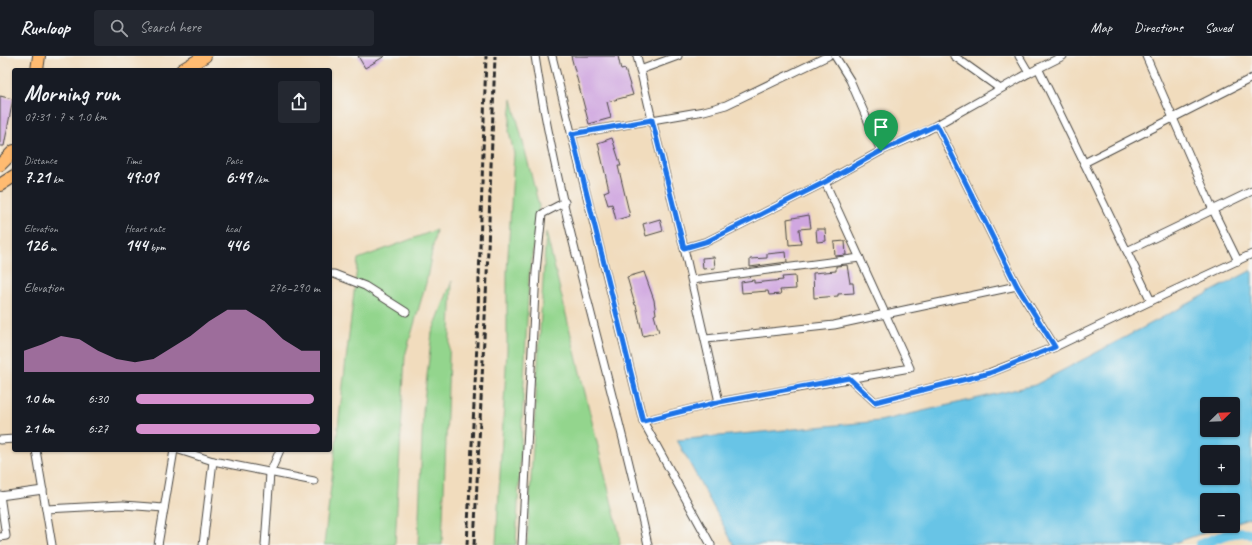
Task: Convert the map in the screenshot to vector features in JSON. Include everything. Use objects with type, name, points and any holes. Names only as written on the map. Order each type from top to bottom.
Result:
[{"type":"main road","points":[[29,68],[31,56]]},
{"type":"main road","points":[[37,68],[39,56]]},
{"type":"main road","points":[[185,68],[205,56]]},
{"type":"main road","points":[[0,165],[12,154]]},
{"type":"main road","points":[[0,185],[12,177]]},
{"type":"street","points":[[535,56],[541,95],[565,202],[648,545]]},
{"type":"street","points":[[552,56],[643,421],[711,545]]},
{"type":"street","points":[[638,56],[652,120],[706,339],[719,402]]},
{"type":"street","points":[[640,70],[678,56]]},
{"type":"street","points":[[572,134],[704,111],[726,104],[828,56]]},
{"type":"street","points":[[836,56],[850,80],[881,151]]},
{"type":"street","points":[[954,56],[1000,88]]},
{"type":"street","points":[[1019,56],[1029,73]]},
{"type":"street","points":[[684,248],[708,241],[825,182],[881,151],[937,125],[1000,88],[1063,56]]},
{"type":"street","points":[[1146,56],[1213,210],[1238,261]]},
{"type":"street","points":[[1038,68],[1151,300]]},
{"type":"street","points":[[1084,162],[1252,78]]},
{"type":"street","points":[[937,125],[1017,286],[1055,347]]},
{"type":"street","points":[[643,421],[719,402],[910,368],[825,182]]},
{"type":"street","points":[[1127,251],[1252,191]]},
{"type":"street","points":[[522,545],[536,280],[542,214],[565,202]]},
{"type":"street","points":[[849,378],[875,402],[990,373],[1055,347],[1151,300],[1252,254]]},
{"type":"street","points":[[692,280],[860,258]]},
{"type":"street","points":[[332,274],[365,286],[406,312]]},
{"type":"street","points":[[706,339],[834,325],[1017,286]]},
{"type":"street","points":[[0,440],[12,439]]},
{"type":"street","points":[[36,452],[52,545]]},
{"type":"street","points":[[158,545],[174,452]]},
{"type":"street","points":[[185,452],[214,461],[314,481]]},
{"type":"street","points":[[265,545],[270,473],[279,452]]},
{"type":"street","points":[[203,545],[214,461]]},
{"type":"street","points":[[0,537],[6,536],[0,496],[43,490]]},
{"type":"street","points":[[46,508],[123,505],[164,508]]},
{"type":"green space","points":[[512,99],[539,206],[529,277],[516,545],[496,545],[507,350],[507,273],[514,154],[509,131]]},
{"type":"green space","points":[[436,230],[426,283],[405,356],[395,545],[324,545],[358,259]]},
{"type":"green space","points":[[546,232],[619,533],[620,545],[527,545]]},
{"type":"green space","points":[[452,281],[442,545],[418,545],[423,410],[432,333]]},
{"type":"water","points":[[1252,270],[1252,517],[1240,521],[1240,493],[1200,493],[1200,533],[1203,533],[1168,545],[734,545],[677,440],[880,421],[1035,385]]},
{"type":"building","points":[[358,56],[385,56],[365,68]]},
{"type":"building","points":[[571,56],[618,56],[621,70],[625,69],[633,95],[607,102],[611,118],[589,124]]},
{"type":"building","points":[[0,96],[12,99],[12,104],[4,146],[0,146]]},
{"type":"building","points":[[612,138],[621,166],[618,166],[630,216],[616,220],[612,204],[608,205],[604,192],[609,190],[598,143]]},
{"type":"building","points":[[809,215],[811,228],[799,229],[801,244],[789,245],[787,219]]},
{"type":"building","points":[[660,219],[663,231],[646,236],[643,224]]},
{"type":"building","points":[[816,229],[825,229],[826,241],[817,242]]},
{"type":"building","points":[[845,241],[846,255],[835,256],[834,242]]},
{"type":"building","points":[[786,252],[787,262],[750,267],[750,259],[767,258],[767,254]]},
{"type":"building","points":[[714,257],[715,268],[703,269],[702,258]]},
{"type":"building","points":[[847,265],[850,283],[853,283],[854,293],[814,298],[813,273],[836,271],[836,266]]},
{"type":"building","points":[[644,272],[654,300],[656,314],[654,315],[659,332],[643,336],[636,305],[627,277]]},
{"type":"building","points":[[795,276],[796,289],[780,290],[781,294],[769,295],[768,291],[742,293],[741,282],[754,280],[754,283],[783,280],[782,277]]},
{"type":"waterway","points":[[1200,545],[1232,533],[1239,532],[1252,534]]},
{"type":"railway","points":[[467,545],[477,344],[486,56]]},
{"type":"railway","points":[[474,545],[487,276],[495,56]]},
{"type":"route","points":[[652,120],[684,248],[708,241],[825,182],[881,151],[937,125],[1017,286],[1055,347],[990,373],[875,402],[849,378],[719,402],[643,421],[572,134],[652,120]]}]
